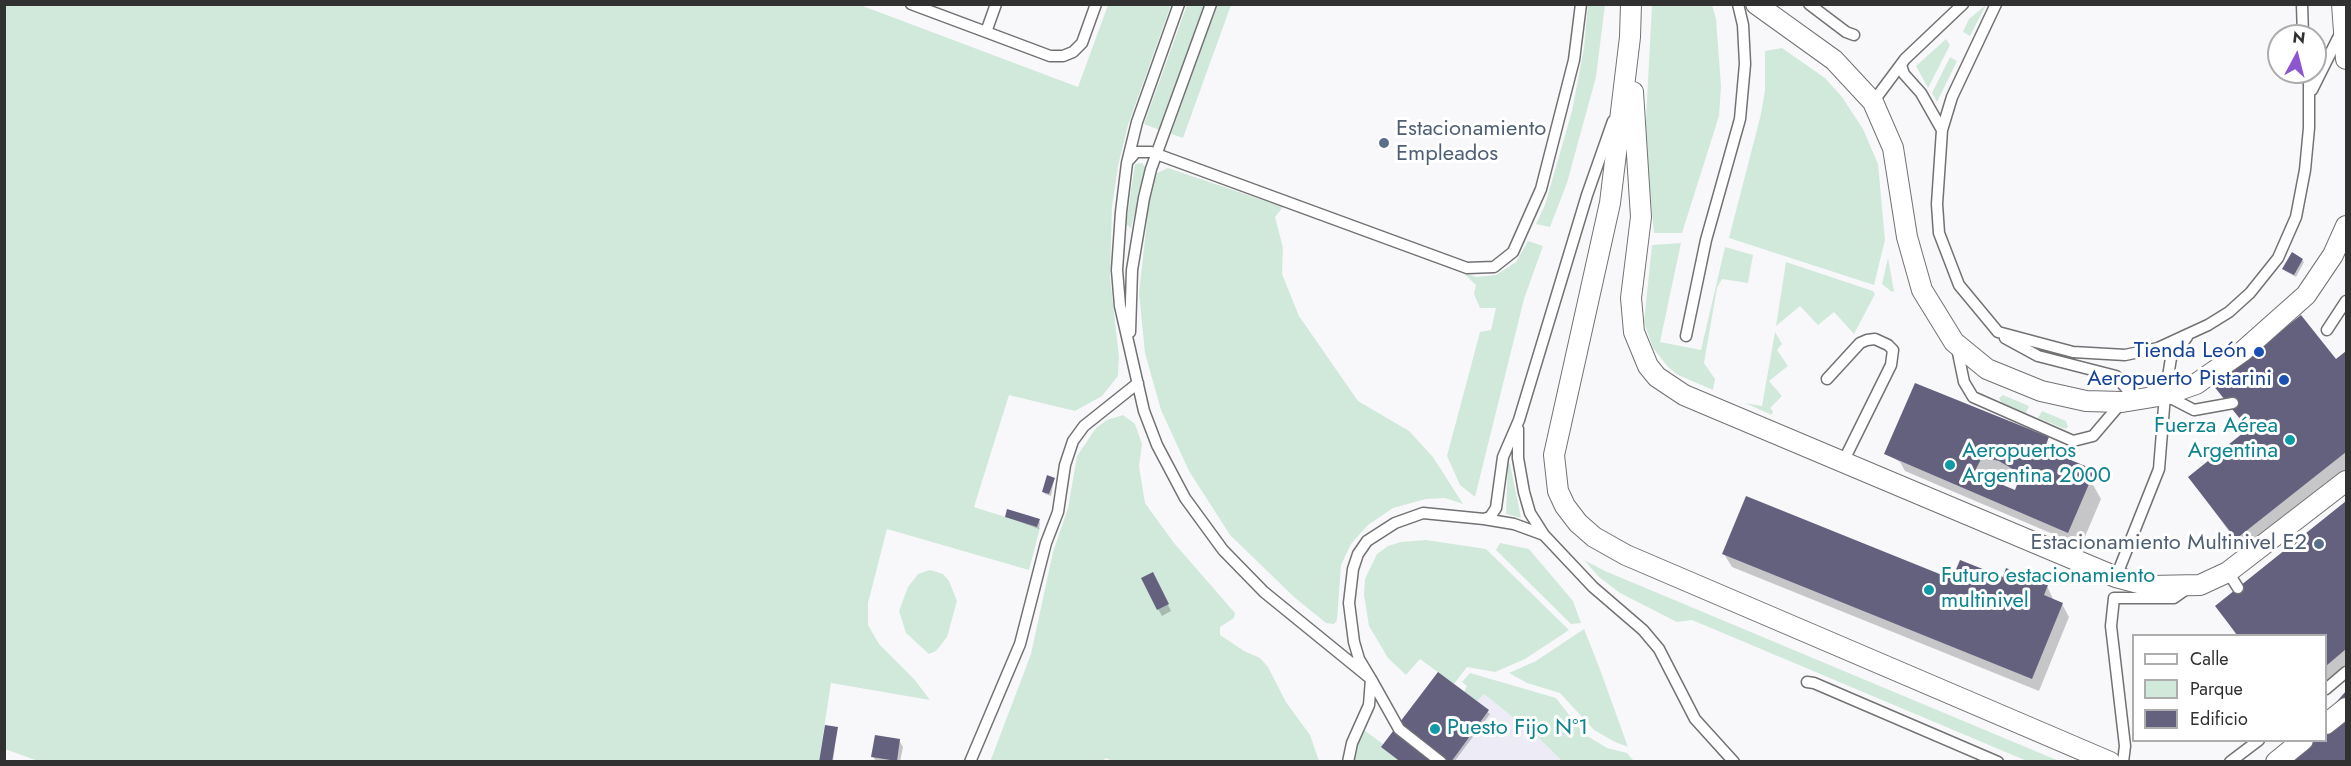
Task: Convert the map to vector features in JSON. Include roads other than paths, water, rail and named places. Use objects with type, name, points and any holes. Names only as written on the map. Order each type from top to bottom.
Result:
[{"type":"street","points":[[1631,4],[1630,37],[1641,217],[1631,314],[1634,332],[1648,366],[1657,377],[1684,395],[2116,577],[2150,586],[2190,587],[2233,580],[2346,481]]},
{"type":"street","points":[[1756,4],[1834,60],[1873,102],[1893,148],[1907,237],[1922,290],[1954,342],[1987,369],[2041,391],[2086,401],[2129,401],[2165,395],[2196,384],[2243,351],[2292,308],[2321,274],[2346,226]]},
{"type":"street","points":[[2342,8],[2346,59]]},
{"type":"street","points":[[1630,37],[1610,203],[1554,455],[1558,492],[1572,514],[1594,537],[1626,555],[2110,762]]},
{"type":"street","points":[[2327,722],[2346,708]]},
{"type":"street","points":[[2276,762],[2302,742]]},
{"type":"lane","points":[[911,4],[1050,56],[1063,56],[1073,52],[1082,43],[1096,4]]},
{"type":"lane","points":[[986,32],[996,4]]},
{"type":"lane","points":[[1179,4],[1137,122],[1127,163],[1117,270],[1120,306],[1138,383],[1157,445],[1185,498],[1223,550],[1264,591],[1371,678]]},
{"type":"lane","points":[[1130,350],[1134,259],[1144,198],[1157,154],[1211,4]]},
{"type":"lane","points":[[1127,163],[1136,152],[1157,154],[1467,268],[1485,269],[1503,263],[1513,252],[1541,189],[1565,103],[1574,60],[1581,4]]},
{"type":"lane","points":[[1686,336],[1706,240],[1740,119],[1745,64],[1743,26],[1738,4]]},
{"type":"lane","points":[[1809,4],[1854,35]]},
{"type":"lane","points":[[1873,102],[1905,58],[1963,4]]},
{"type":"lane","points":[[1954,342],[1960,358],[1964,382],[1973,397],[2073,441],[2093,436],[2129,401],[2116,376],[2038,356],[1998,332],[1970,301],[1949,265],[1937,219],[1942,130],[1952,97],[1996,4]]},
{"type":"lane","points":[[2302,4],[2303,24]]},
{"type":"lane","points":[[2311,93],[2336,47],[2342,8]]},
{"type":"lane","points":[[1901,65],[1904,74],[1921,93],[1942,130]]},
{"type":"lane","points":[[1998,332],[2073,352],[2099,356],[2142,352],[2187,337],[2229,312],[2250,293],[2278,258],[2289,236],[2305,171],[2311,84]]},
{"type":"lane","points":[[1484,519],[1490,517],[1496,508],[1503,458],[1519,420],[1587,195],[1623,92]]},
{"type":"lane","points":[[2327,330],[2346,301]]},
{"type":"lane","points":[[2116,577],[2159,469],[2165,395],[2171,358],[2187,337]]},
{"type":"lane","points":[[1827,379],[1860,343],[1867,340],[1875,339],[1888,345],[1893,351],[1892,365],[1843,462]]},
{"type":"lane","points":[[970,762],[1020,644],[1046,543],[1058,512],[1065,465],[1073,441],[1084,426],[1138,383]]},
{"type":"lane","points":[[2165,395],[2194,410],[2233,403]]},
{"type":"lane","points":[[1519,420],[1520,473],[1530,513],[1544,535],[1593,587],[1644,630],[1659,649],[1695,719],[1734,762]]},
{"type":"lane","points":[[1441,762],[1399,729],[1359,659],[1354,642],[1349,603],[1353,569],[1358,554],[1367,541],[1395,523],[1423,513],[1514,524],[1544,535]]},
{"type":"lane","points":[[2123,762],[2125,746],[2111,626],[2114,598],[2174,598],[2190,587]]},
{"type":"lane","points":[[2327,687],[2346,672]]},
{"type":"lane","points":[[1348,762],[1352,743],[1369,705],[1371,678]]},
{"type":"lane","points":[[1807,682],[1815,683],[1998,762]]},
{"type":"lane","points":[[2230,762],[2258,742]]},
{"type":"place","name":"Estacionamiento Empleados","points":[[1384,143]]},
{"type":"place","name":"Tienda León","points":[[2259,352]]},
{"type":"place","name":"Aeropuerto Pistarini","points":[[2284,380]]},
{"type":"place","name":"Fuerza Aérea Argentina","points":[[2290,440]]},
{"type":"place","name":"Aeropuertos Argentina 2000","points":[[1950,465]]},
{"type":"place","name":"Estacionamiento Multinivel E2","points":[[2319,544]]},
{"type":"place","name":"Futuro estacionamiento multinivel","points":[[1929,590]]},
{"type":"place","name":"Puesto Fijo N°1","points":[[1435,729]]}]
